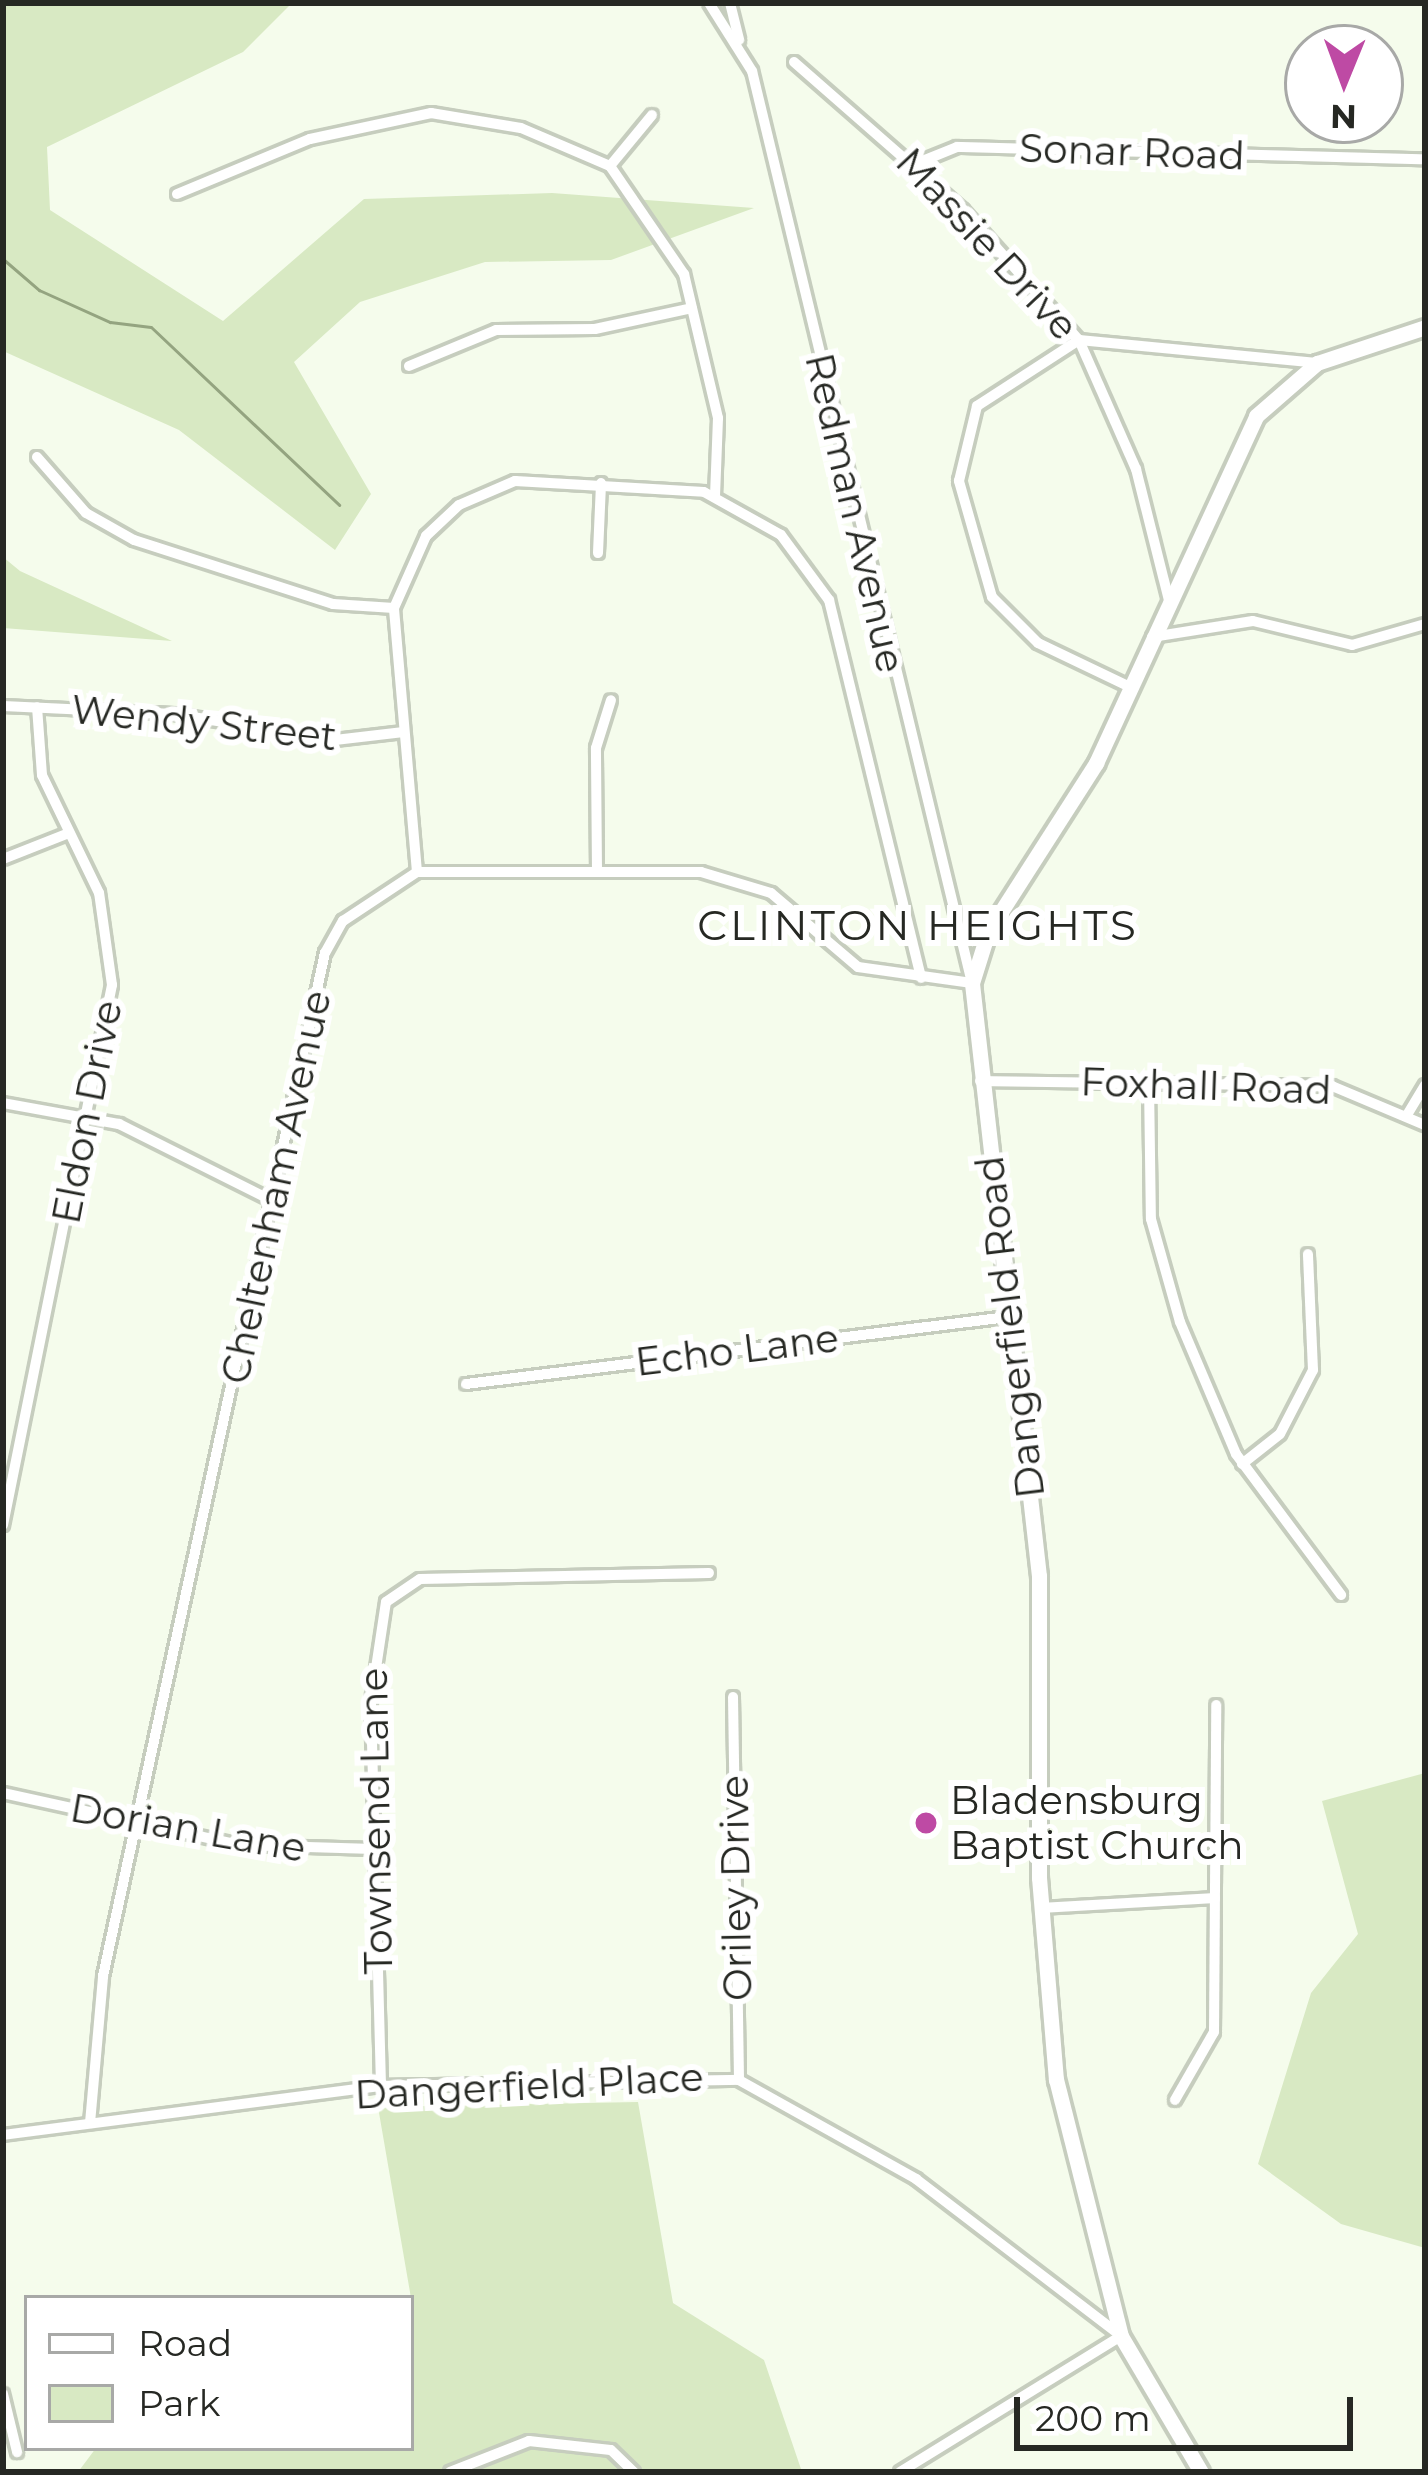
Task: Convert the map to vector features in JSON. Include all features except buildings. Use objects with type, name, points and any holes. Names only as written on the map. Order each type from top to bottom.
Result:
[{"type":"street","points":[[709,3],[740,43]]},
{"type":"street","name":"Redman Avenue","points":[[730,3],[972,983]]},
{"type":"street","name":"Massie Drive","points":[[794,62],[915,164],[1078,340],[1136,469],[1168,600]]},
{"type":"street","points":[[177,194],[328,133],[431,112],[521,128],[610,166],[662,230],[692,308],[718,418],[715,495]]},
{"type":"street","points":[[610,166],[652,115]]},
{"type":"street","name":"Sonar Road","points":[[915,164],[957,148],[1425,159]]},
{"type":"street","points":[[409,366],[496,330],[595,329],[692,308]]},
{"type":"street","name":"Dangerfield Road","points":[[1201,2472],[1121,2336],[1062,2115],[1041,1908],[1039,1576],[972,983],[988,932],[1079,794],[1256,416],[1317,363],[1425,327]]},
{"type":"street","points":[[1130,687],[1038,643],[999,609],[959,481],[977,406],[1078,340],[1317,363]]},
{"type":"street","points":[[37,457],[86,513],[134,540],[319,600],[394,608]]},
{"type":"street","points":[[417,872],[394,608],[416,551],[459,505],[515,481],[602,483],[715,495],[781,536],[829,600],[921,978]]},
{"type":"street","points":[[598,553],[602,483]]},
{"type":"street","points":[[1152,637],[1253,621],[1352,645],[1425,624]]},
{"type":"street","points":[[597,871],[596,748],[611,700]]},
{"type":"street","name":"Wendy Street","points":[[3,706],[174,714],[334,740],[404,732]]},
{"type":"street","name":"Eldon Drive","points":[[3,1526],[89,1118],[112,958],[99,893],[43,776],[37,707]]},
{"type":"street","points":[[3,859],[69,832]]},
{"type":"street","name":"Cheltenham Avenue","points":[[90,2122],[87,2064],[136,1823],[331,938],[374,891],[417,872],[597,871],[743,880],[846,962],[972,983]]},
{"type":"street","name":"Foxhall Road","points":[[980,1081],[1332,1086],[1425,1125]]},
{"type":"street","points":[[1149,1083],[1160,1267],[1242,1464],[1341,1595]]},
{"type":"street","points":[[1407,1115],[1425,1085]]},
{"type":"street","points":[[3,1103],[141,1132],[271,1200]]},
{"type":"street","points":[[1242,1464],[1280,1434],[1313,1370],[1308,1254]]},
{"type":"street","name":"Echo Lane","points":[[466,1384],[1008,1317]]},
{"type":"street","name":"Townsend Lane","points":[[381,2086],[371,1683],[380,1618],[397,1589],[419,1579],[709,1573]]},
{"type":"street","name":"Oriley Drive","points":[[733,1697],[739,2080]]},
{"type":"street","points":[[1174,2100],[1214,2032],[1216,1706]]},
{"type":"street","name":"Dorian Lane","points":[[3,1792],[277,1850],[374,1850]]},
{"type":"street","points":[[1041,1908],[1215,1898]]},
{"type":"street","name":"Dangerfield Place","points":[[3,2135],[381,2086],[739,2080],[916,2179],[1121,2336]]},
{"type":"street","points":[[900,2472],[1121,2336]]},
{"type":"street","points":[[3,2394],[17,2452]]},
{"type":"street","points":[[459,2470],[529,2441],[611,2450],[634,2472]]},
{"type":"green space","points":[[3,3],[292,3],[243,52],[47,147],[50,210],[223,321],[364,199],[552,193],[754,208],[611,260],[485,262],[360,302],[294,362],[371,494],[335,550],[179,430],[3,351]]},
{"type":"green space","points":[[3,557],[20,571],[172,641],[3,628]]},
{"type":"green space","points":[[1425,1773],[1425,2248],[1341,2224],[1258,2164],[1311,1993],[1358,1934],[1322,1801]]},
{"type":"green space","points":[[638,2102],[673,2303],[764,2360],[802,2472],[78,2472],[94,2451],[414,2451],[414,2295],[378,2107]]},
{"type":"waterway","points":[[3,259],[39,290],[110,322],[151,327],[339,505]]},
{"type":"place","name":"Bladensburg Baptist Church","points":[[926,1823]]},
{"type":"district","name":"CLINTON HEIGHTS","points":[[918,925]]}]
